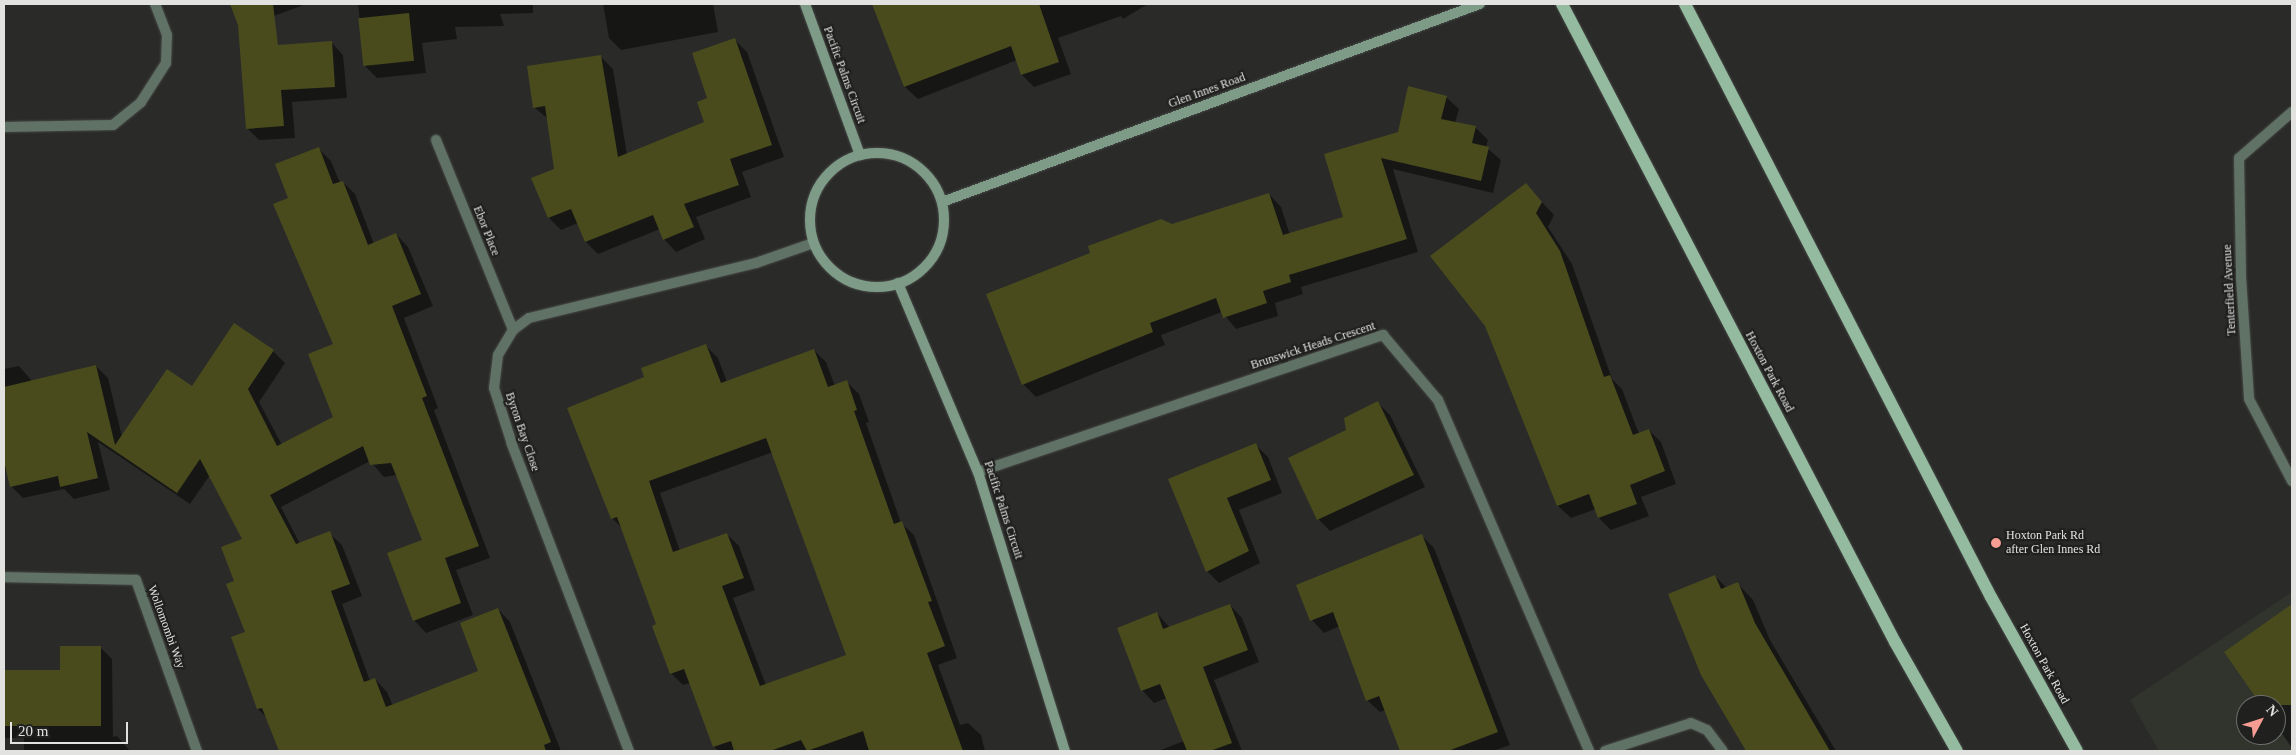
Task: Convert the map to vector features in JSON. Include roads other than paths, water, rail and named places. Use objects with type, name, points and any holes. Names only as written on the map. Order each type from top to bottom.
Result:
[{"type":"main road","name":"Hoxton Park Road","points":[[1562,4],[1890,633],[1956,751]]},
{"type":"main road","name":"Hoxton Park Road","points":[[1685,4],[1991,597],[2078,751]]},
{"type":"street","points":[[4,126],[113,125],[127,114],[141,102],[166,63],[167,35],[155,4]]},
{"type":"street","name":"Pacific Palms Circuit","points":[[805,4],[860,155]]},
{"type":"street","name":"Glen Innes Road","points":[[942,202],[1480,4]]},
{"type":"street","name":"Tenterfield Avenue","points":[[2292,112],[2239,158],[2241,277],[2249,399],[2292,481]]},
{"type":"street","name":"Ebor Place","points":[[436,140],[513,330]]},
{"type":"street","points":[[891,153],[909,160],[924,172],[942,202],[942,233],[936,253],[914,276],[898,283],[868,286],[852,282],[834,272],[822,259],[814,243],[810,225],[811,203],[819,185],[828,172],[846,159],[860,155],[891,153]]},
{"type":"street","name":"Byron Bay Close","points":[[628,751],[512,444],[494,388],[498,355],[513,330],[529,318],[554,310],[756,263],[814,243]]},
{"type":"street","name":"Pacific Palms Circuit","points":[[898,283],[978,472],[1065,751]]},
{"type":"street","name":"Brunswick Heads Crescent","points":[[978,472],[1383,335],[1438,400],[1589,751]]},
{"type":"street","name":"Wollomombi Way","points":[[4,577],[136,580],[197,751]]},
{"type":"street","points":[[1605,751],[1691,723],[1707,730],[1723,751]]},
{"type":"place","name":"Hoxton Park Rd after Glen Innes Rd","points":[[1996,543]]}]
